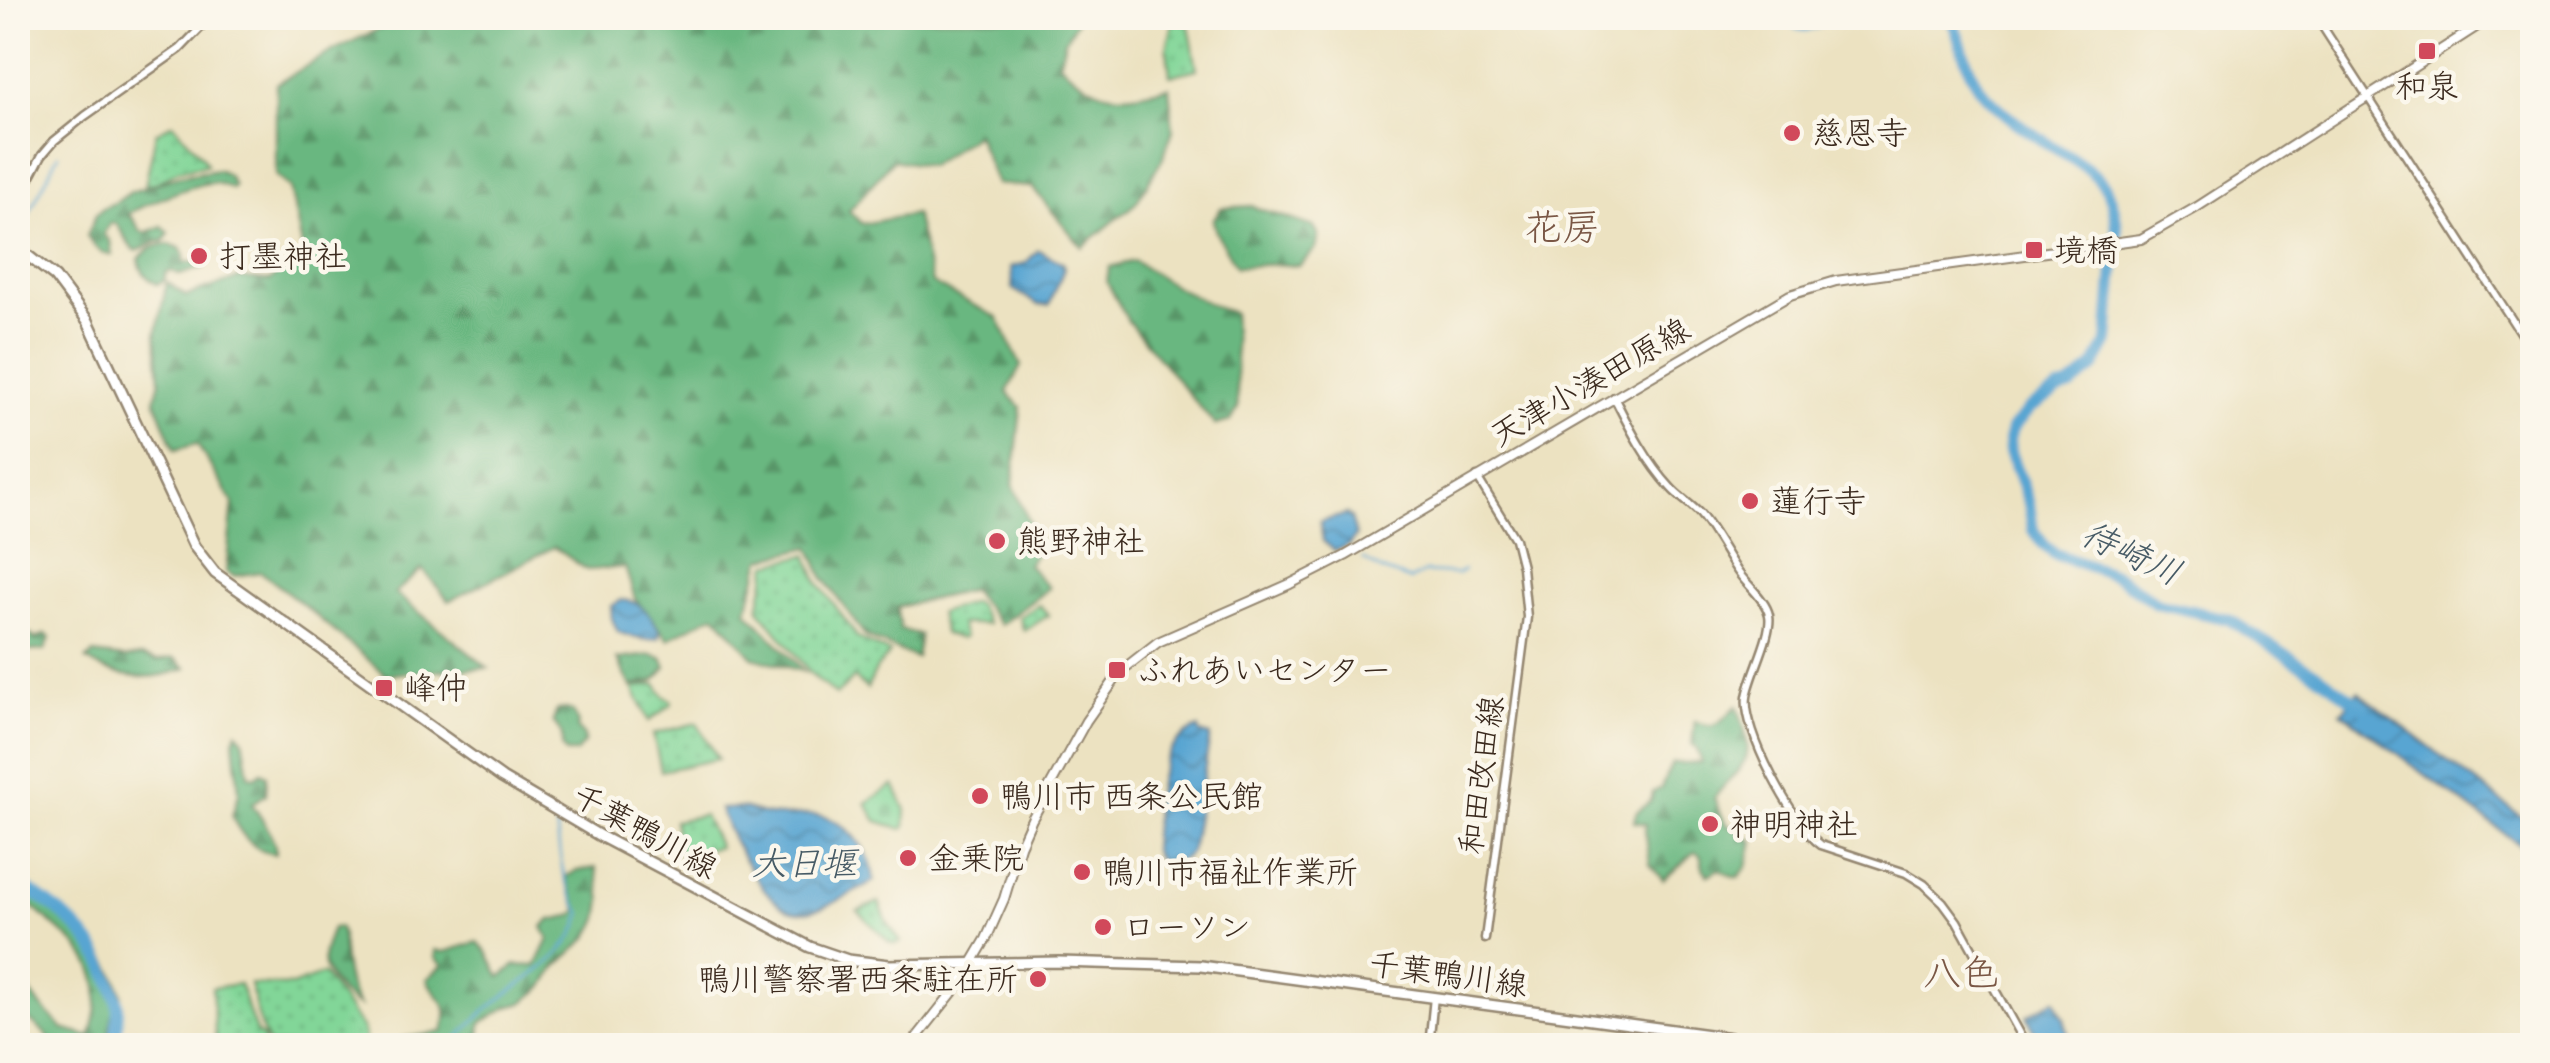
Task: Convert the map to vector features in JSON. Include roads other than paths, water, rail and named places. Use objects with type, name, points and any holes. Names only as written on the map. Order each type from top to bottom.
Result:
[{"type":"main road","name":"天津小湊田原線","points":[[910,1046],[971,965],[997,917],[1037,808],[1090,714],[1125,666],[1158,642],[1317,571],[1770,306],[1807,289],[1836,281],[2103,246],[2150,234],[2490,18]]},
{"type":"main road","name":"千葉鴨川線","points":[[18,248],[55,278],[88,321],[194,546],[224,580],[502,778],[582,826],[792,938],[834,956],[875,964],[1186,965],[1791,1046]]},
{"type":"street","points":[[18,200],[54,140],[180,48],[210,18]]},
{"type":"street","points":[[2316,18],[2532,351]]},
{"type":"street","points":[[1614,397],[1648,459],[1672,489],[1698,512],[1768,612],[1769,626],[1747,696],[1748,716],[1756,745],[1801,823],[1821,845],[1906,872],[1943,902],[2026,1046]]},
{"type":"street","name":"和田改田線","points":[[1477,477],[1515,539],[1527,617],[1485,939]]},
{"type":"street","points":[[1429,1046],[1434,997]]},
{"type":"water","points":[[1038,250],[1063,263],[1049,305],[1039,305],[1013,289],[1011,267],[1026,263]]},
{"type":"water","points":[[1347,514],[1356,536],[1349,545],[1335,551],[1323,541],[1320,522]]},
{"type":"water","points":[[622,600],[645,610],[660,631],[659,638],[643,639],[618,632],[611,606]]},
{"type":"water","points":[[2358,692],[2532,825],[2532,854],[2341,712]]},
{"type":"water","points":[[1199,728],[1200,733],[1210,736],[1191,852],[1174,862],[1163,862],[1152,847],[1160,778],[1173,747]]},
{"type":"water","name":"大日堰","points":[[742,808],[771,815],[812,815],[832,820],[858,841],[873,870],[874,881],[819,909],[787,909],[775,901],[751,871],[720,809]]},
{"type":"water","points":[[2055,999],[2071,1045],[2041,1045],[2027,1016]]},
{"type":"waterway","points":[[1794,18],[1797,24],[1805,26],[1825,18]]},
{"type":"waterway","name":"待崎川","points":[[1951,18],[1979,87],[2019,124],[2091,172],[2108,192],[2115,216],[2108,342],[2094,367],[2071,386],[2030,408],[2012,429],[2009,440],[2029,503],[2033,530],[2055,554],[2117,576],[2156,603],[2228,619],[2365,709]]},
{"type":"waterway","points":[[26,219],[59,154]]},
{"type":"waterway","points":[[1363,559],[1410,580],[1425,572],[1457,574],[1464,570]]},
{"type":"waterway","points":[[450,1046],[485,1012],[556,956],[576,930],[582,914],[563,869],[556,821]]},
{"type":"waterway","points":[[18,883],[46,901],[93,946],[117,1002],[116,1046]]},
{"type":"place","name":"和泉","points":[[2427,51]]},
{"type":"place","name":"慈恩寺","points":[[1792,133]]},
{"type":"place","name":"境橋","points":[[2034,250]]},
{"type":"place","name":"打墨神社","points":[[199,256]]},
{"type":"place","name":"蓮行寺","points":[[1750,501]]},
{"type":"place","name":"熊野神社","points":[[997,541]]},
{"type":"place","name":"ふれあいセンター","points":[[1117,670]]},
{"type":"place","name":"峰仲","points":[[384,688]]},
{"type":"place","name":"鴨川市 西条公民館","points":[[980,796]]},
{"type":"place","name":"神明神社","points":[[1710,824]]},
{"type":"place","name":"金乗院","points":[[908,858]]},
{"type":"place","name":"鴨川市福祉作業所","points":[[1082,872]]},
{"type":"place","name":"ローソン","points":[[1103,927]]},
{"type":"place","name":"鴨川警察署西条駐在所","points":[[1038,979]]},
{"type":"district","name":"花房","points":[[1562,227]]},
{"type":"district","name":"八色","points":[[1961,973]]}]
